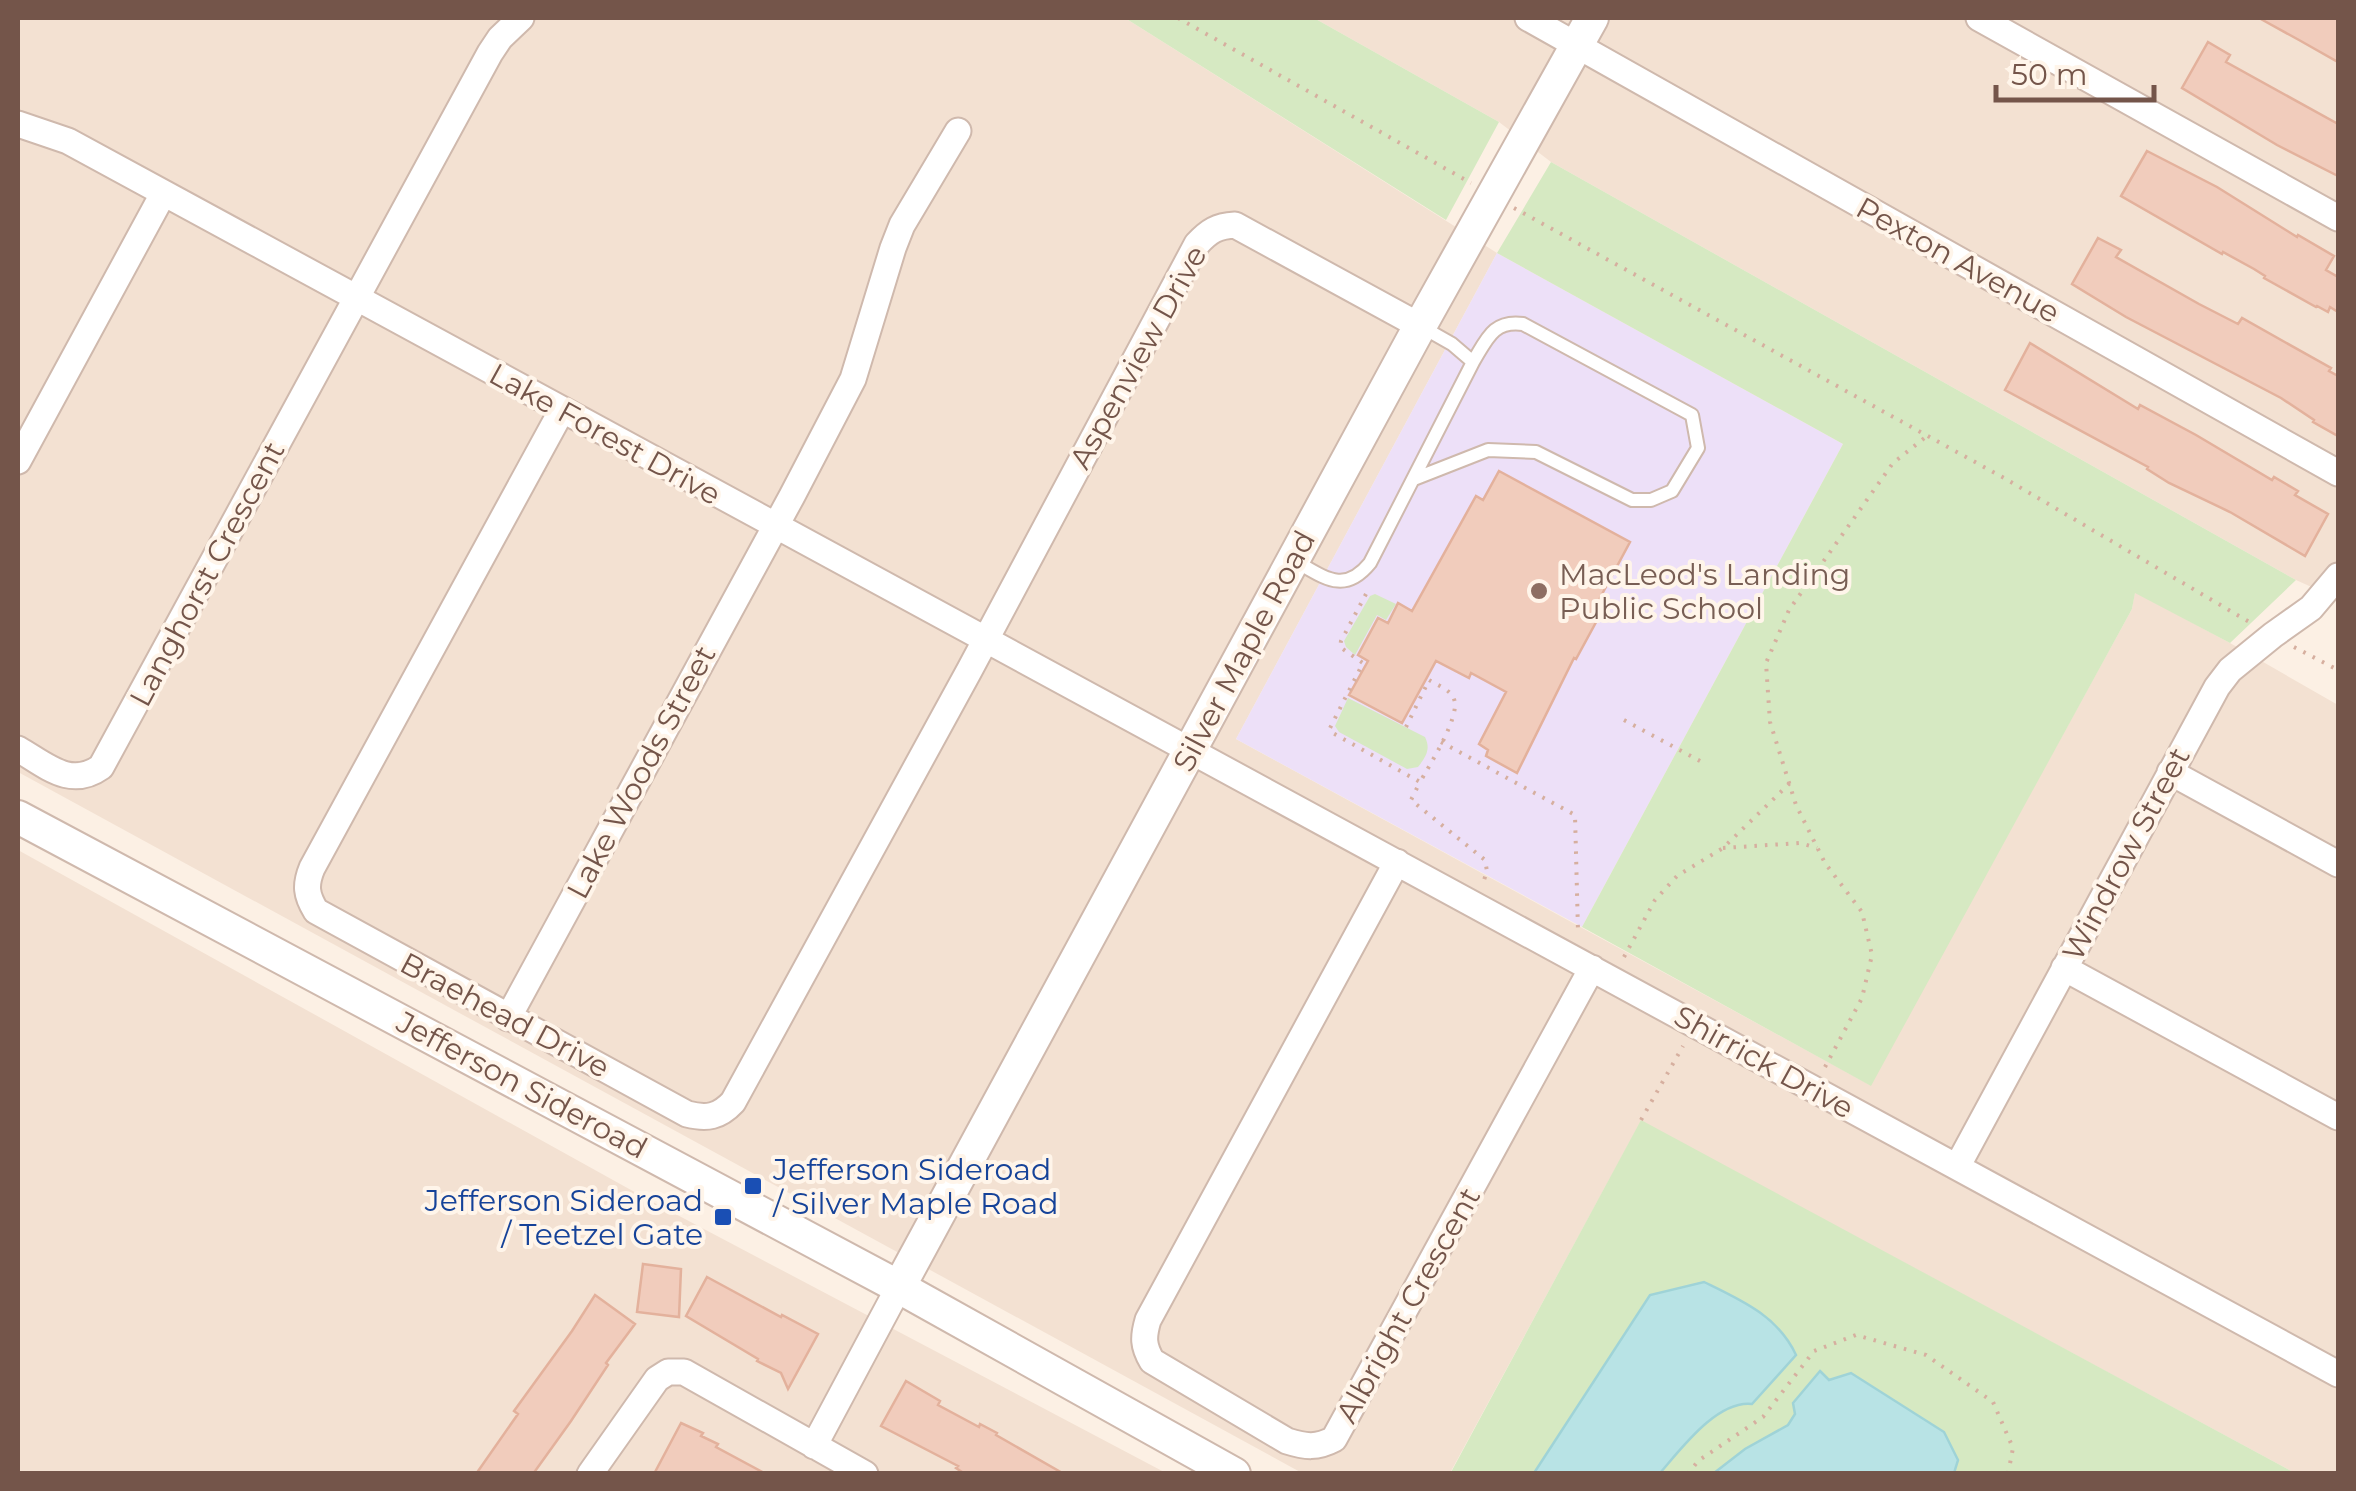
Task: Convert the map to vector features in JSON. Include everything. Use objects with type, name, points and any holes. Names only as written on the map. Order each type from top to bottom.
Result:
[{"type":"street","name":"Langhorst Crescent","points":[[18,749],[64,776],[77,778],[101,767],[490,54],[521,18]]},
{"type":"street","name":"Pexton Avenue","points":[[1528,18],[1584,32],[2338,473]]},
{"type":"street","points":[[1979,18],[2338,218]]},
{"type":"street","name":"Silver Maple Road","points":[[899,1286],[1584,32]]},
{"type":"street","name":"Lake Forest Drive","points":[[18,124],[68,141],[1190,750]]},
{"type":"street","name":"Lake Woods Street","points":[[508,1018],[853,379],[902,225],[958,131]]},
{"type":"street","points":[[18,461],[163,194]]},
{"type":"street","name":"Aspenview Drive","points":[[984,640],[1197,244],[1208,232],[1220,226],[1235,226],[1249,232],[1420,326]]},
{"type":"street","name":"Braehead Drive","points":[[562,410],[306,882],[308,898],[316,912],[508,1018],[687,1114],[702,1118],[725,1111],[734,1102],[984,640]]},
{"type":"street","name":"Windrow Street","points":[[1957,1167],[2223,679],[2272,635],[2311,608],[2338,576]]},
{"type":"street","name":"Shirrick Drive","points":[[1190,750],[2338,1374]]},
{"type":"street","points":[[2170,772],[2338,864]]},
{"type":"street","name":"Jefferson Sideroad","points":[[18,818],[899,1286],[1234,1474]]},
{"type":"street","name":"Albright Crescent","points":[[1397,862],[1157,1303],[1143,1336],[1144,1349],[1152,1361],[1288,1441],[1305,1447],[1320,1446],[1334,1439],[1592,968]]},
{"type":"street","points":[[2064,968],[2338,1117]]},
{"type":"street","points":[[814,1446],[899,1286]]},
{"type":"street","points":[[590,1474],[657,1378],[668,1372],[684,1372],[866,1474]]},
{"type":"lane","points":[[1293,560],[1340,582],[1362,574],[1473,362],[1493,330],[1508,322],[1522,324],[1692,414],[1698,448],[1672,492],[1651,500],[1632,500],[1536,452],[1488,450],[1414,478]]},
{"type":"lane","points":[[1420,326],[1452,344],[1473,362]]},
{"type":"path","points":[[1178,18],[2338,670]]},
{"type":"path","points":[[1825,1067],[1862,998],[1872,956],[1862,912],[1825,862],[1796,805],[1770,722],[1766,662],[1788,610],[1893,464],[1927,436]]},
{"type":"path","points":[[1366,594],[1340,647],[1363,663],[1331,732],[1420,782]]},
{"type":"path","points":[[1406,728],[1429,680],[1446,689],[1454,699],[1455,712],[1411,800],[1485,860],[1484,880]]},
{"type":"path","points":[[1624,720],[1700,760]]},
{"type":"path","points":[[1441,742],[1575,816],[1578,931]]},
{"type":"path","points":[[1624,957],[1655,900],[1677,876],[1723,848],[1790,784]]},
{"type":"path","points":[[1723,848],[1800,843],[1818,848]]},
{"type":"path","points":[[1641,1120],[1695,1024]]},
{"type":"path","points":[[1688,1474],[1698,1460],[1763,1417],[1814,1351],[1856,1335],[1926,1355],[1993,1402],[2013,1448],[2008,1474]]},
{"type":"shaded area","points":[[18,18],[1125,18],[1497,253],[1236,739],[1870,1085],[2132,609],[2135,592],[2338,705],[2338,1473],[2295,1473],[1641,1121],[1450,1473],[1302,1473],[18,772]]},
{"type":"shaded area","points":[[1314,18],[2338,18],[2338,599],[2296,580],[1551,162],[1499,122]]},
{"type":"shaded area","name":"MacLeod's Landing Public School","points":[[1497,253],[1843,444],[1582,927],[1236,739]]},
{"type":"shaded area","points":[[18,850],[649,1200],[1166,1473],[18,1473]]},
{"type":"green space","points":[[1125,18],[1314,18],[1499,122],[1446,220]]},
{"type":"green space","points":[[1551,162],[2296,580],[2230,643],[2135,593],[2132,609],[1871,1086],[1582,927],[1843,444],[1497,253]]},
{"type":"green space","points":[[1375,594],[1396,604],[1386,620],[1377,615],[1355,655],[1344,641],[1370,596]]},
{"type":"green space","points":[[1348,698],[1425,737],[1427,753],[1418,767],[1407,769],[1339,732],[1335,726]]},
{"type":"green space","points":[[1641,1120],[2295,1473],[1450,1474]]},
{"type":"water","points":[[1704,1282],[1769,1320],[1796,1355],[1752,1404],[1739,1405],[1713,1418],[1660,1473],[1534,1473],[1650,1295]]},
{"type":"water","points":[[1820,1371],[1829,1380],[1851,1373],[1944,1432],[1958,1460],[1954,1473],[1714,1473],[1745,1449],[1788,1425],[1795,1414],[1793,1403]]},
{"type":"building","points":[[2259,18],[2338,18],[2338,62],[2299,40]]},
{"type":"building","points":[[2208,42],[2230,55],[2226,62],[2338,124],[2338,176],[2182,88]]},
{"type":"building","points":[[2147,151],[2334,256],[2326,270],[2338,277],[2338,312],[2330,307],[2328,312],[2316,307],[2121,196]]},
{"type":"building","points":[[2098,238],[2121,250],[2116,257],[2199,304],[2238,324],[2242,318],[2331,368],[2329,371],[2338,376],[2338,436],[2281,398],[2126,317],[2072,284]]},
{"type":"building","points":[[2030,343],[2138,409],[2140,405],[2272,480],[2274,477],[2328,514],[2305,556],[2005,390]]},
{"type":"building","points":[[1499,471],[1630,542],[1600,598],[1607,602],[1574,658],[1517,773],[1486,756],[1488,750],[1479,744],[1506,692],[1471,673],[1469,678],[1436,661],[1402,723],[1349,695],[1368,661],[1358,655],[1378,618],[1388,623],[1398,603],[1412,611],[1476,496],[1483,500]]},
{"type":"building","points":[[643,1264],[681,1269],[679,1317],[637,1312]]},
{"type":"building","points":[[707,1277],[818,1334],[788,1389],[781,1373],[686,1316]]},
{"type":"building","points":[[595,1295],[635,1324],[571,1421],[533,1474],[476,1474],[518,1414],[514,1411]]},
{"type":"building","points":[[906,1381],[940,1401],[938,1405],[997,1433],[1064,1474],[965,1474],[958,1466],[881,1426]]},
{"type":"building","points":[[681,1423],[703,1433],[701,1436],[718,1444],[716,1447],[766,1474],[654,1474]]},
{"type":"place","name":"MacLeod's Landing Public School","points":[[1539,591]]},
{"type":"place","name":"Jefferson Sideroad / Silver Maple Road","points":[[753,1186]]},
{"type":"place","name":"Jefferson Sideroad / Teetzel Gate","points":[[723,1217]]}]
